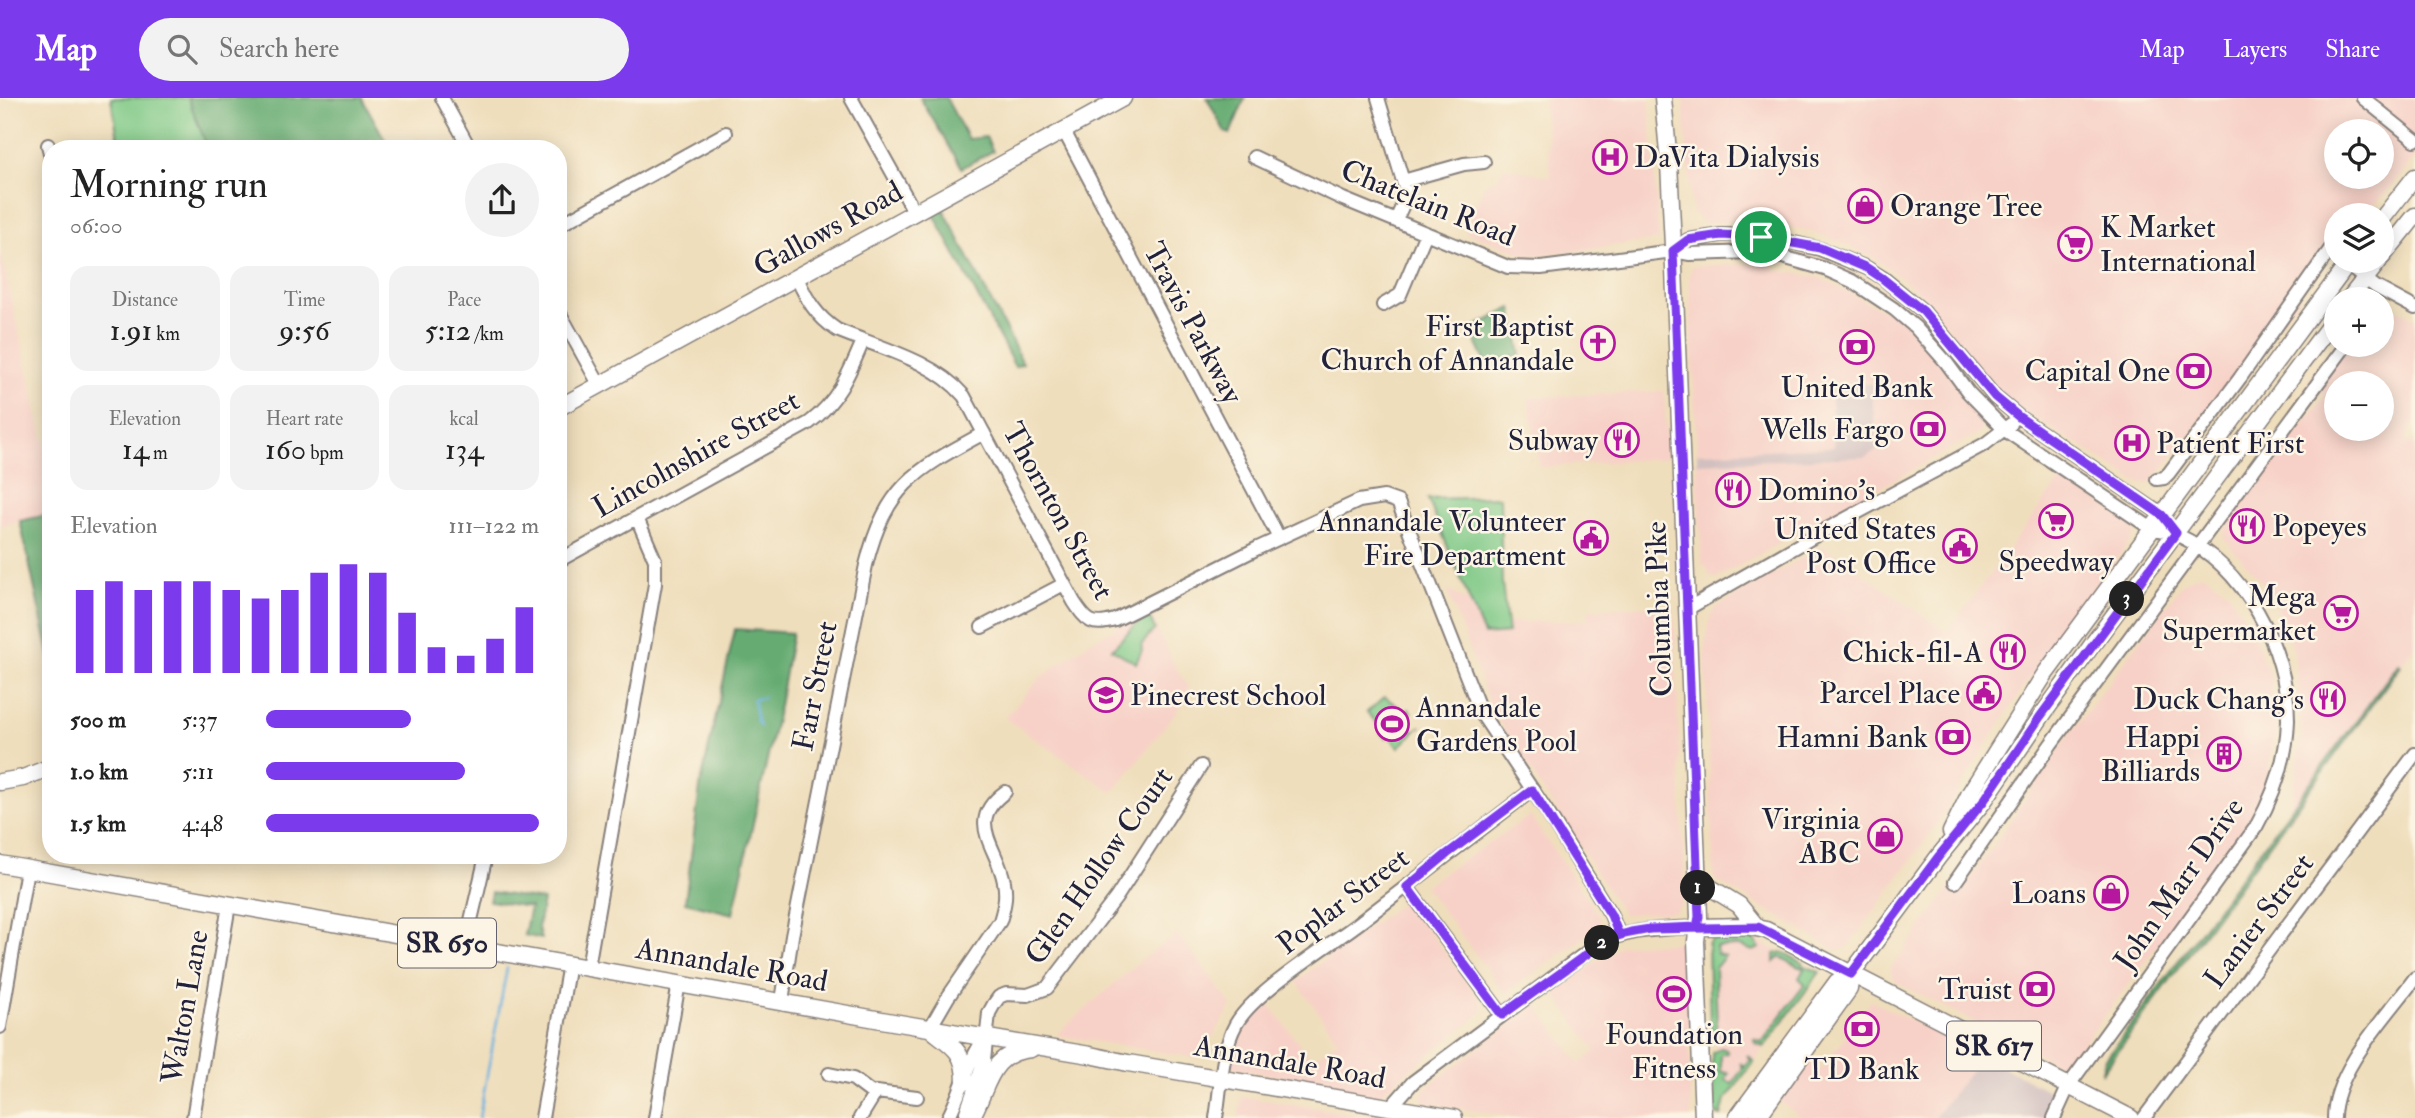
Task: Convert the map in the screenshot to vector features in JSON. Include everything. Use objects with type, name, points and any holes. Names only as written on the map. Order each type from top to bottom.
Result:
[{"type":"main road","name":"Columbia Pike","points":[[1663,98],[1673,251],[1698,880],[1699,917],[1696,941],[1703,1118]]},
{"type":"main road","name":"Gallows Road","points":[[567,403],[1115,100]]},
{"type":"main road","points":[[2394,204],[2415,177]]},
{"type":"main road","points":[[2394,242],[2415,216]]},
{"type":"main road","points":[[1939,856],[1982,772],[2028,698],[2342,273]]},
{"type":"main road","points":[[2359,287],[2370,273]]},
{"type":"main road","points":[[1737,1118],[1837,982],[1851,974],[1983,802],[2040,717],[2324,333]]},
{"type":"main road","points":[[2040,717],[2068,661],[2070,652],[2067,643]]},
{"type":"main road","points":[[0,782],[23,778],[42,771]]},
{"type":"main road","name":"Annandale Road","points":[[0,864],[1454,1118]]},
{"type":"main road","points":[[1698,880],[1739,905],[1758,927]]},
{"type":"main road","name":"SR 617","points":[[1697,927],[1758,927],[2131,1118]]},
{"type":"main road","points":[[1757,1118],[1849,989],[1851,974]]},
{"type":"main road","points":[[930,1028],[959,1052],[965,1067],[965,1082]]},
{"type":"main road","points":[[971,1118],[993,1070],[1005,1056],[1022,1050],[1050,1048]]},
{"type":"street","points":[[442,98],[465,140]]},
{"type":"street","points":[[851,98],[915,213]]},
{"type":"street","points":[[1378,98],[1404,181],[1406,198],[1396,220]]},
{"type":"street","points":[[2363,98],[2415,140]]},
{"type":"street","name":"Travis Parkway","points":[[1063,131],[1279,538]]},
{"type":"street","points":[[567,221],[726,133]]},
{"type":"street","name":"Chatelain Road","points":[[1254,157],[1343,199],[1508,267],[1541,268],[1673,251]]},
{"type":"street","points":[[1404,181],[1455,166],[1484,162]]},
{"type":"street","points":[[1383,305],[1400,295],[1426,233]]},
{"type":"street","name":"John Marr Drive","points":[[1673,251],[1688,240],[1721,235],[1761,237],[1820,248],[1867,268],[1923,311],[1988,389],[2019,417],[2162,515],[2176,533],[2220,565],[2247,595],[2274,647],[2285,683],[2288,721],[2273,792],[2256,827],[2068,1085],[2054,1118]]},
{"type":"street","name":"John Marr Drive","points":[[1673,251],[1690,254],[1772,254],[1825,269],[1852,281],[1886,303],[1915,327],[1968,392],[2005,430],[2152,529],[2176,533]]},
{"type":"street","points":[[2157,479],[2166,476],[2240,379],[2324,258]]},
{"type":"street","points":[[2359,273],[2374,287]]},
{"type":"street","name":"Thornton Street","points":[[797,278],[809,305],[825,322],[837,330],[932,369],[944,376],[964,397],[1064,584],[1083,617],[1089,621],[1104,623],[1115,620],[1359,501],[1391,498],[1398,502],[1481,713],[1532,790]]},
{"type":"street","points":[[2394,299],[2415,308]]},
{"type":"street","points":[[567,326],[600,386]]},
{"type":"street","name":"Lincolnshire Street","points":[[567,556],[823,413],[842,388],[863,341]]},
{"type":"street","points":[[1955,882],[2058,734],[2337,357]]},
{"type":"street","points":[[1687,609],[1827,529],[1986,444],[2019,417]]},
{"type":"street","name":"Farr Street","points":[[782,1001],[806,862],[875,531],[884,512],[906,482],[920,470],[984,433]]},
{"type":"street","points":[[588,967],[655,584],[655,559],[637,518]]},
{"type":"street","points":[[982,627],[1064,584]]},
{"type":"street","name":"Lanier Street","points":[[2144,1118],[2415,754]]},
{"type":"street","name":"Glen Hollow Court","points":[[985,1038],[989,1013],[999,997],[1006,994],[1028,995],[1047,988],[1116,898],[1201,766]]},
{"type":"street","points":[[1532,790],[1611,915],[1619,935]]},
{"type":"street","name":"Poplar Street","points":[[1216,1118],[1230,1038],[1243,1014],[1293,971],[1532,790]]},
{"type":"street","points":[[930,1028],[1000,921],[1004,908],[1004,883],[1001,869],[990,847],[985,824],[990,806],[1005,792]]},
{"type":"street","points":[[465,946],[483,864]]},
{"type":"street","points":[[0,1027],[27,869]]},
{"type":"street","points":[[1407,887],[1502,1015]]},
{"type":"street","name":"Walton Lane","points":[[193,1118],[229,905]]},
{"type":"street","points":[[1391,1107],[1413,1082],[1594,947],[1619,935],[1650,929],[1697,927]]},
{"type":"street","points":[[542,1118],[569,964]]},
{"type":"street","points":[[2334,1118],[2337,1096],[2346,1073],[2415,978]]},
{"type":"street","points":[[655,1118],[679,983]]},
{"type":"street","points":[[948,1118],[976,1050],[985,1038]]},
{"type":"street","points":[[963,1118],[984,1060],[985,1038]]},
{"type":"street","points":[[829,1074],[853,1079],[873,1094]]},
{"type":"street","points":[[860,1118],[873,1094],[881,1091],[917,1097]]},
{"type":"shaded area","points":[[1543,98],[1649,98],[1659,240],[1529,256],[1466,232],[1484,184],[1497,179],[1504,167],[1551,177]]},
{"type":"shaded area","points":[[1683,98],[2415,98],[2415,157],[2394,182],[2394,119],[2324,119],[2324,189],[2389,189],[2377,203],[2324,203],[2324,247],[2292,291],[2300,298],[2150,484],[2138,482],[2000,396],[1924,296],[1876,259],[1809,231],[1759,220],[1704,223],[1692,212]]},
{"type":"shaded area","points":[[0,250],[42,434],[42,516],[0,526]]},
{"type":"shaded area","points":[[1772,263],[1773,269],[1820,278],[1884,311],[1891,310],[1926,342],[1982,416],[1983,425],[1979,433],[1716,578],[1709,575],[1706,565],[1702,565],[1697,463],[1864,457],[1877,450],[1871,385],[1831,386],[1834,447],[1697,453],[1689,275],[1693,266]]},
{"type":"shaded area","points":[[2394,307],[2415,319],[2415,421],[2405,439],[2415,445],[2415,646],[2401,665],[2399,663],[2290,812],[2302,733],[2294,651],[2270,592],[2223,537],[2225,529],[2324,398],[2324,441],[2394,441],[2394,371],[2324,371],[2324,394],[2307,383],[2326,357],[2394,357]]},
{"type":"shaded area","points":[[1871,384],[1877,450],[1865,457],[1697,463],[1697,453],[1834,447],[1830,386]]},
{"type":"shaded area","points":[[1664,391],[1667,458],[1540,467],[1528,398]]},
{"type":"shaded area","points":[[2063,476],[2132,524],[2135,534],[2024,686],[1930,834],[1846,949],[1836,950],[1714,879],[1705,645],[1711,616],[1717,607],[1823,546],[1947,632]]},
{"type":"shaded area","points":[[2203,574],[2228,591],[2249,625],[2271,678],[2275,734],[2267,778],[2245,829],[2065,1068],[1896,982],[1890,970],[1957,878],[1968,883],[2068,737],[2185,581]]},
{"type":"shaded area","points":[[1447,590],[1509,623],[1588,620],[1589,609],[1674,605],[1685,898],[1675,912],[1623,914],[1492,710]]},
{"type":"shaded area","name":"Pinecrest School","points":[[1148,610],[1178,672],[1189,687],[1183,703],[1113,792],[1005,718],[1041,677],[1090,642]]},
{"type":"shaded area","points":[[1530,816],[1599,916],[1600,926],[1505,993],[1424,886]]},
{"type":"shaded area","points":[[1406,900],[1481,1002],[1482,1013],[1377,1096],[1231,1067],[1227,1054],[1237,1034],[1267,1002],[1312,1060],[1338,1040],[1296,981]]},
{"type":"shaded area","points":[[1178,933],[1232,1006],[1199,1058],[1056,1035],[1139,962]]},
{"type":"shaded area","points":[[1711,940],[1755,940],[1820,972],[1718,1108]]},
{"type":"shaded area","points":[[1687,942],[1691,1118],[1520,1118],[1423,1102],[1424,1089],[1536,1005],[1580,1064],[1596,1051],[1553,992],[1622,945]]},
{"type":"shaded area","points":[[1871,1001],[1982,1056],[1934,1118],[1802,1118],[1775,1098],[1805,1058],[1821,1070]]},
{"type":"shaded area","points":[[1982,1056],[2047,1090],[2054,1100],[2053,1118],[1934,1118]]},
{"type":"shaded area","points":[[1242,1097],[1383,1118],[1239,1118]]},
{"type":"green space","points":[[111,98],[205,98],[214,140],[118,140]]},
{"type":"green space","points":[[188,98],[362,98],[385,140],[204,140]]},
{"type":"green space","points":[[920,98],[946,98],[968,139],[986,137],[993,151],[962,168]]},
{"type":"green space","points":[[1207,98],[1245,98],[1230,134],[1225,132]]},
{"type":"green space","points":[[944,210],[1023,363],[1015,367],[932,211]]},
{"type":"green space","points":[[1512,308],[1521,355],[1486,363],[1470,329]]},
{"type":"green space","points":[[1500,497],[1502,583],[1508,633],[1484,635],[1428,499]]},
{"type":"green space","points":[[42,516],[42,622],[20,521]]},
{"type":"green space","points":[[1148,615],[1155,629],[1141,645],[1142,650],[1136,663],[1112,649],[1133,627]]},
{"type":"green space","points":[[735,629],[792,633],[779,706],[733,914],[685,902],[700,787]]},
{"type":"green space","points":[[2399,663],[2401,665],[2101,1074],[2105,1060]]},
{"type":"green space","name":"Annandale Gardens Pool","points":[[1385,697],[1406,712],[1409,709],[1412,712],[1405,721],[1414,732],[1421,726],[1399,747],[1389,736],[1386,738],[1381,733],[1383,730],[1367,712]]},
{"type":"green space","points":[[491,892],[543,900],[538,928],[541,939],[524,935],[530,907],[489,901]]},
{"type":"green space","points":[[1712,939],[1754,940],[1760,948],[1753,951],[1740,946],[1716,947],[1717,954],[1725,956],[1715,968],[1717,1028],[1713,1032],[1710,1026],[1708,944]]},
{"type":"green space","points":[[1782,952],[1803,963],[1802,965],[1820,972],[1764,1047],[1755,1043],[1754,1039],[1762,1042],[1805,984],[1799,978],[1804,969],[1780,957],[1775,962],[1775,954]]},
{"type":"green space","points":[[1721,1048],[1728,1053],[1721,1054],[1721,1072],[1729,1073],[1725,1079],[1732,1084],[1743,1068],[1740,1063],[1744,1067],[1750,1060],[1747,1055],[1754,1061],[1725,1101],[1721,1116],[1714,1110],[1712,1053]]},
{"type":"waterway","points":[[760,726],[753,699],[764,698]]},
{"type":"waterway","points":[[479,1118],[507,968]]},
{"type":"place","name":"DaVita Dialysis","points":[[1610,157]]},
{"type":"place","name":"Orange Tree","points":[[1865,206]]},
{"type":"place","name":"K Market International","points":[[2075,244]]},
{"type":"place","name":"First Baptist Church of Annandale","points":[[1598,343]]},
{"type":"place","name":"United Bank","points":[[1857,347]]},
{"type":"place","name":"Capital One","points":[[2194,371]]},
{"type":"place","name":"Wells Fargo","points":[[1928,429]]},
{"type":"place","name":"Subway","points":[[1622,440]]},
{"type":"place","name":"Patient First","points":[[2132,443]]},
{"type":"place","name":"Domino's","points":[[1733,490]]},
{"type":"place","name":"Speedway","points":[[2056,521]]},
{"type":"place","name":"Popeyes","points":[[2247,526]]},
{"type":"place","name":"Annandale Volunteer Fire Department","points":[[1591,538]]},
{"type":"place","name":"United States Post Office","points":[[1960,546]]},
{"type":"place","name":"Mega Supermarket","points":[[2341,613]]},
{"type":"place","name":"Chick-fil-A","points":[[2008,652]]},
{"type":"place","name":"Parcel Place","points":[[1984,693]]},
{"type":"place","name":"Pinecrest School","points":[[1106,695]]},
{"type":"place","name":"Duck Chang’s","points":[[2328,699]]},
{"type":"place","name":"Annandale Gardens Pool","points":[[1392,724]]},
{"type":"place","name":"Hamni Bank","points":[[1953,737]]},
{"type":"place","name":"Happi Billiards","points":[[2224,754]]},
{"type":"place","name":"Virginia ABC","points":[[1885,836]]},
{"type":"place","name":"Loans","points":[[2111,893]]},
{"type":"place","name":"Truist","points":[[2037,989]]},
{"type":"place","name":"Foundation Fitness","points":[[1674,994]]},
{"type":"place","name":"TD Bank","points":[[1862,1029]]},
{"type":"route","points":[[1761,237],[1721,235],[1688,240],[1673,251],[1699,917],[1697,927],[1650,929],[1619,935],[1611,915],[1532,790],[1407,887],[1502,1015],[1594,947],[1619,935],[1631,932],[1650,929],[1758,927],[1851,974],[1983,802],[2040,717],[2176,533],[2162,515],[2019,417],[1995,397],[1923,311],[1882,278],[1867,268],[1820,248],[1761,237]]}]
